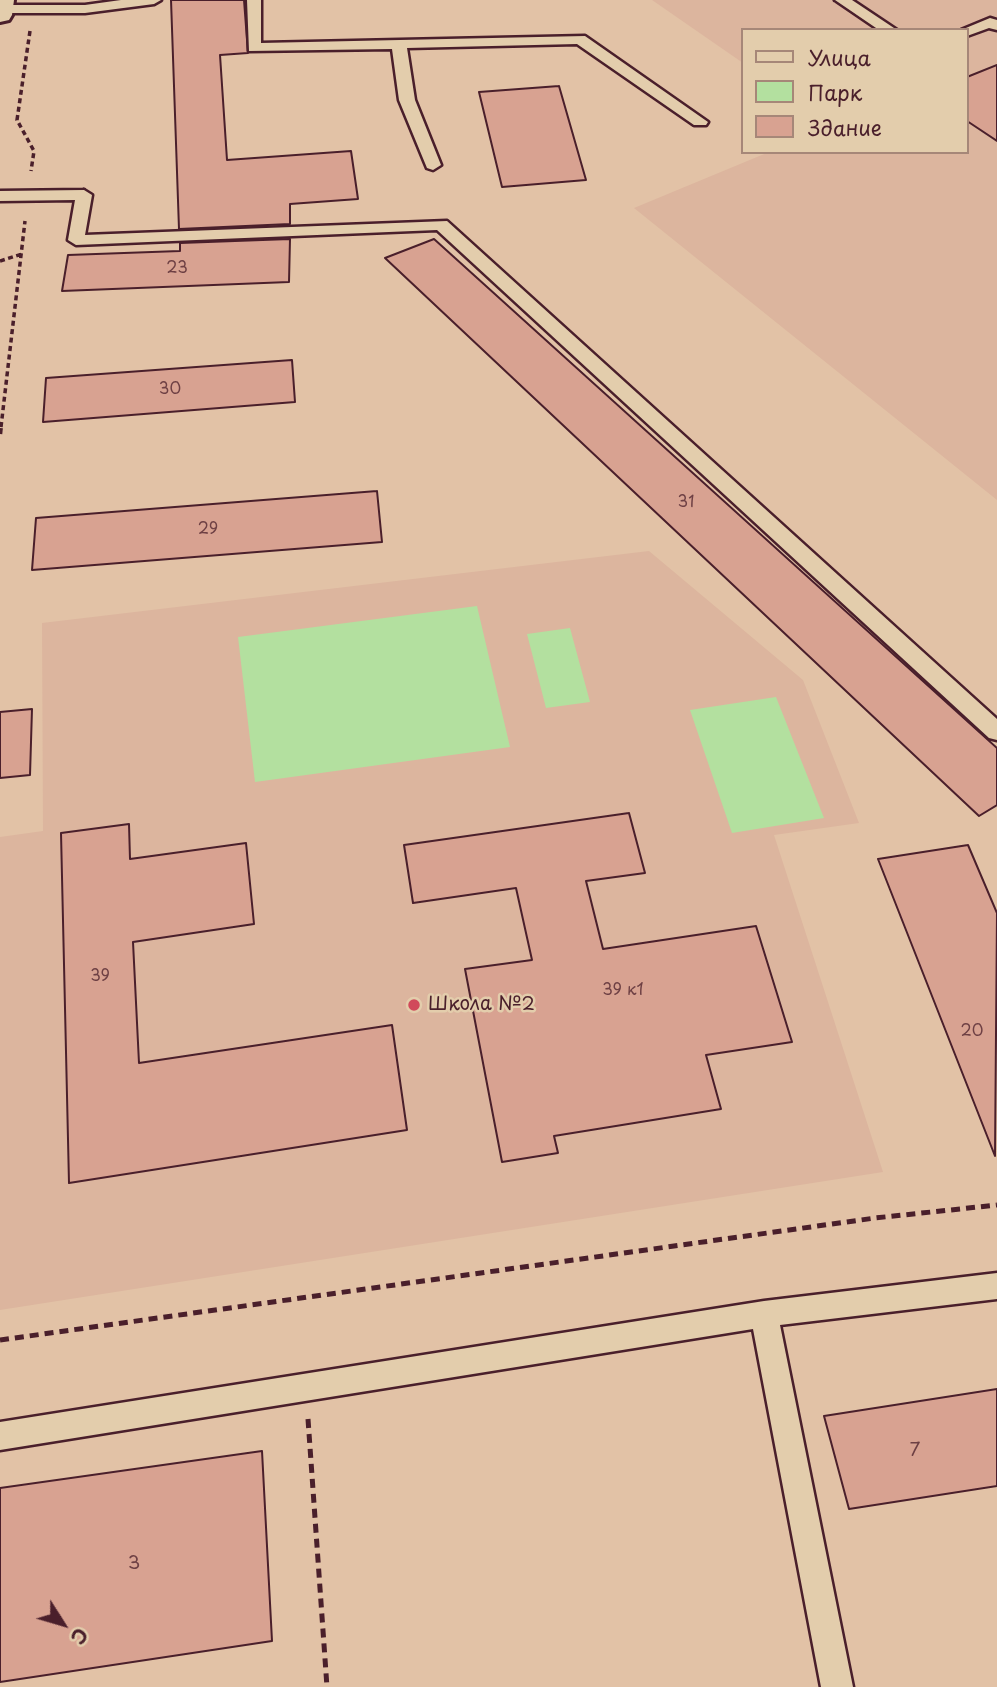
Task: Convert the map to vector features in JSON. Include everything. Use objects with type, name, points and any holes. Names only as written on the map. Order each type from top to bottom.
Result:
[{"type":"lane","points":[[1,8],[85,9],[155,0]]},
{"type":"lane","points":[[254,0],[254,48],[580,39],[700,122]]},
{"type":"lane","points":[[842,0],[887,28]]},
{"type":"lane","points":[[969,31],[990,22],[997,26]]},
{"type":"lane","points":[[399,44],[407,100],[433,165]]},
{"type":"lane","points":[[0,196],[84,195],[76,240],[441,225],[997,732]]},
{"type":"lane","points":[[0,1436],[764,1314],[997,1286]]},
{"type":"lane","points":[[764,1314],[837,1687]]},
{"type":"path","points":[[0,261],[22,254]]},
{"type":"path","points":[[0,1340],[875,1218],[997,1205]]},
{"type":"path","points":[[306,1388],[327,1687]]},
{"type":"shaded area","points":[[652,0],[997,0],[997,500],[634,208],[764,154],[969,154],[969,28],[741,28],[741,62]]},
{"type":"shaded area","name":"Школа №2","points":[[649,551],[803,680],[859,823],[774,835],[883,1172],[0,1310],[0,837],[43,831],[42,623]]},
{"type":"green space","points":[[477,606],[510,747],[255,782],[238,637]]},
{"type":"green space","points":[[570,628],[590,702],[546,708],[527,634]]},
{"type":"green space","points":[[776,697],[824,818],[732,833],[690,710]]},
{"type":"building","points":[[171,0],[244,0],[248,53],[220,55],[227,160],[351,151],[358,199],[290,204],[290,224],[179,229]]},
{"type":"building","points":[[997,65],[997,141],[969,122],[969,76]]},
{"type":"building","points":[[559,86],[586,180],[502,187],[479,92]]},
{"type":"building","points":[[290,239],[289,282],[62,291],[68,255],[180,251],[180,243]]},
{"type":"building","points":[[434,239],[997,748],[997,805],[979,816],[385,258]]},
{"type":"building","points":[[292,360],[295,402],[43,422],[46,378]]},
{"type":"building","points":[[377,491],[382,542],[32,570],[36,518]]},
{"type":"building","points":[[32,709],[30,775],[0,778],[0,712]]},
{"type":"building","points":[[629,813],[645,873],[586,881],[603,949],[756,926],[792,1042],[706,1055],[721,1109],[554,1136],[558,1153],[502,1162],[465,969],[532,960],[516,888],[413,903],[404,845]]},
{"type":"building","points":[[129,824],[130,859],[246,843],[254,924],[133,942],[139,1063],[392,1025],[407,1130],[69,1183],[61,833]]},
{"type":"building","points":[[968,845],[997,913],[995,1156],[878,859]]},
{"type":"building","points":[[997,1389],[997,1486],[849,1509],[824,1416]]},
{"type":"building","points":[[262,1451],[272,1641],[0,1682],[0,1488]]},
{"type":"place","name":"Школа №2","points":[[414,1005]]}]
